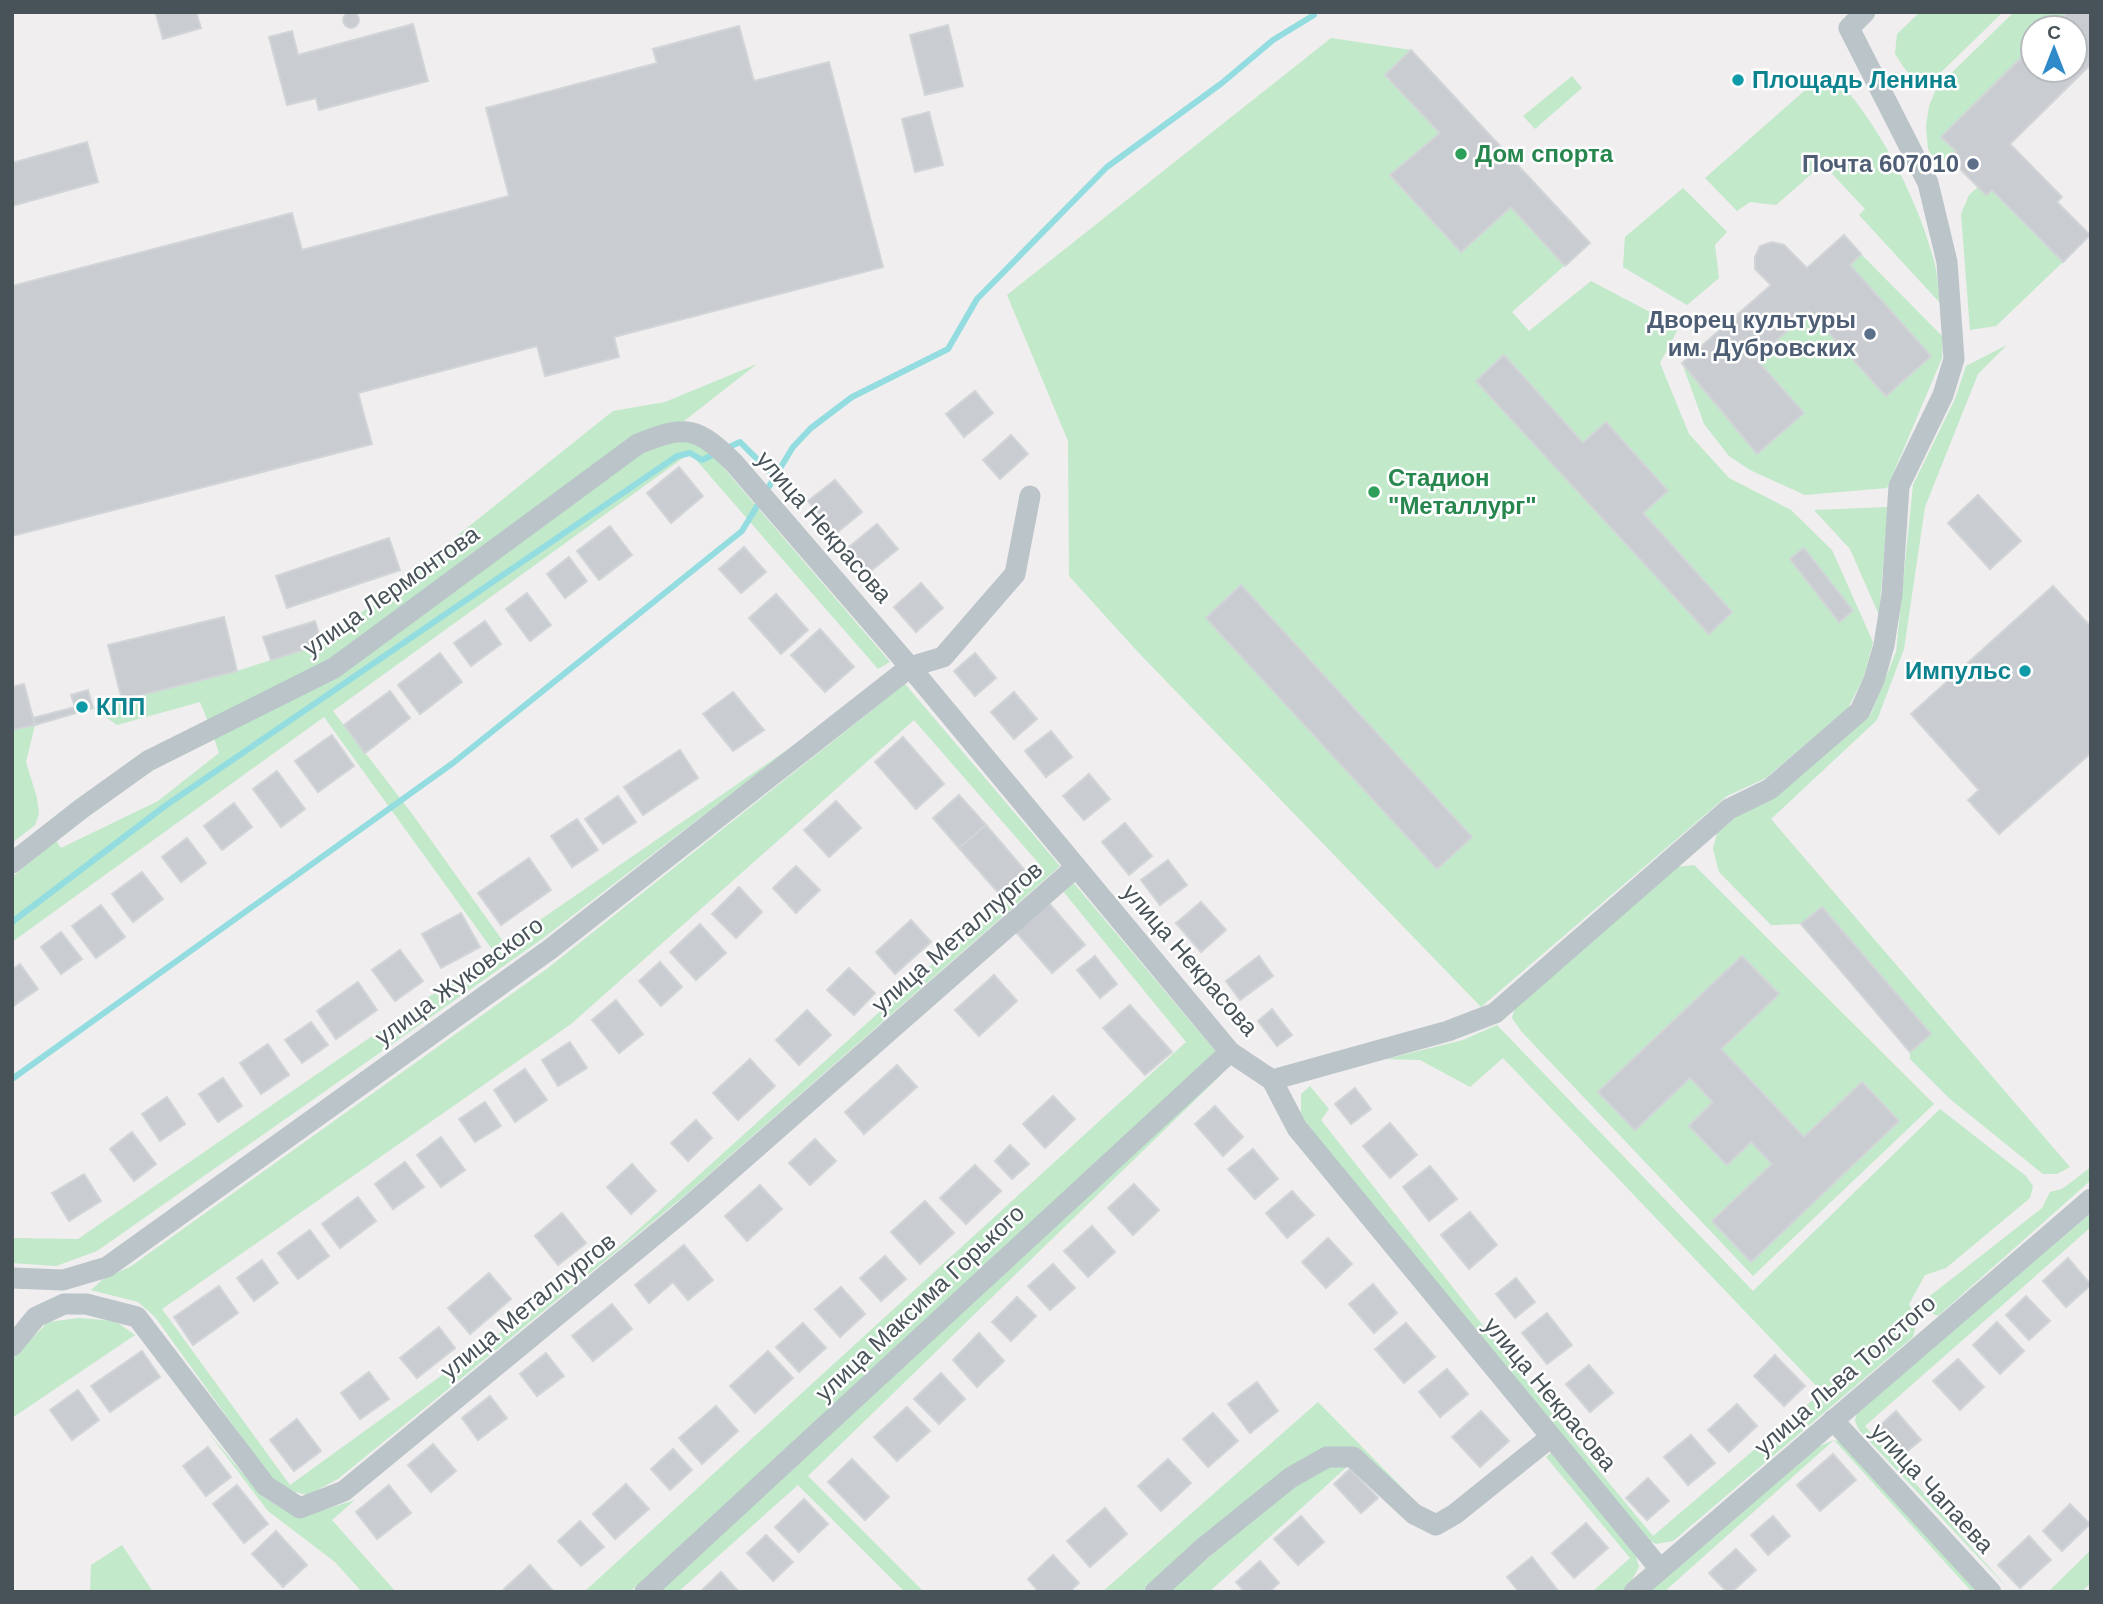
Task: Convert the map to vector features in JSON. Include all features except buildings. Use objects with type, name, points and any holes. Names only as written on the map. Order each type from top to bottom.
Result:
[{"type":"street","points":[[1272,1080],[1448,1031],[1495,1013],[1729,809],[1770,789],[1860,711],[1874,680],[1884,645],[1892,594],[1899,486],[1943,395],[1954,359],[1947,262],[1928,183],[1849,28],[1865,12]]},
{"type":"street","name":"улица Некрасова","points":[[691,430],[714,443],[734,463],[910,667],[1230,1052],[1272,1080],[1297,1128],[1660,1569]]},
{"type":"street","name":"улица Лермонтова","points":[[12,863],[148,761],[334,668],[638,444],[664,433],[691,430]]},
{"type":"street","points":[[910,667],[943,657],[1015,575],[1030,496]]},
{"type":"street","name":"улица Жуковского","points":[[12,1278],[63,1280],[107,1267],[538,958],[910,667]]},
{"type":"street","name":"улица Металлургов","points":[[64,1304],[86,1304],[137,1317],[266,1486],[300,1508],[344,1491],[685,1210],[1076,867]]},
{"type":"street","name":"улица Максима Горького","points":[[645,1592],[1230,1052]]},
{"type":"street","name":"улица Льва Толстого","points":[[1634,1592],[2091,1199]]},
{"type":"street","points":[[12,1346],[36,1317],[64,1304],[63,1280]]},
{"type":"street","name":"улица Чапаева","points":[[1833,1420],[1991,1592]]},
{"type":"street","points":[[1155,1592],[1202,1549],[1290,1478],[1327,1457],[1353,1457],[1414,1514],[1436,1525],[1455,1514],[1552,1437]]},
{"type":"green space","points":[[1920,12],[2003,12],[1932,81],[1909,74],[1895,54],[1897,34]]},
{"type":"green space","points":[[2014,12],[2066,14],[2019,14],[2019,60],[1942,137],[1956,151],[1949,158],[1958,167],[1948,171],[1938,167],[1928,149],[1926,126],[1929,106],[1937,87]]},
{"type":"green space","name":"Стадион \"Металлург\"","points":[[1331,38],[1411,50],[1590,243],[1512,312],[1529,331],[1591,281],[1665,320],[1677,331],[1660,363],[1689,434],[1729,478],[1791,510],[1832,550],[1873,642],[1864,677],[1848,708],[1766,778],[1727,796],[1481,1007],[1137,651],[1069,576],[1068,441],[1007,295]]},
{"type":"green space","points":[[1833,75],[1866,116],[1908,189],[1928,240],[1937,274],[1940,303],[1859,215],[1865,209],[1823,164],[1776,205],[1750,202],[1737,211],[1705,178],[1819,78]]},
{"type":"green space","points":[[1572,76],[1582,88],[1535,129],[1523,116]]},
{"type":"green space","points":[[1978,187],[1986,195],[1992,190],[2063,262],[1996,326],[1970,330],[1961,214],[1969,195]]},
{"type":"green space","points":[[1683,188],[1727,232],[1715,245],[1719,278],[1687,305],[1623,267],[1625,237]]},
{"type":"green space","points":[[1861,254],[1943,337],[1942,358],[1887,488],[1805,495],[1750,470],[1729,456],[1704,424],[1682,363],[1758,454],[1803,413],[1756,359],[1809,311],[1886,396],[1931,356],[1850,265]]},
{"type":"green space","points":[[2007,345],[1978,374],[1925,507],[1904,649],[1877,720],[1771,819],[2070,1167],[2057,1174],[2043,1174],[1950,1099],[1910,1059],[1910,1052],[1930,1034],[1822,907],[1801,924],[1771,925],[1719,872],[1713,849],[1717,833],[1740,814],[1772,799],[1871,714],[1896,652],[1913,485],[1955,399],[1966,366]]},
{"type":"green space","points":[[757,364],[684,421],[651,428],[330,663],[208,722],[200,702],[117,725],[93,708],[237,671],[322,644],[613,411],[665,402]]},
{"type":"green space","points":[[691,440],[709,451],[890,662],[878,669],[690,453],[333,711],[413,815],[505,944],[800,741],[542,939],[97,1251],[56,1266],[12,1263],[12,1238],[78,1239],[494,952],[324,717],[12,942],[12,877],[56,841],[61,848],[158,801],[219,753],[214,738],[642,452],[667,442]]},
{"type":"green space","points":[[1888,507],[1879,615],[1850,549],[1814,510]]},
{"type":"green space","points":[[905,684],[1060,866],[683,1197],[338,1479],[308,1495],[274,1482],[155,1317],[138,1302],[91,1290],[103,1279],[130,1267],[548,968]],"holes":[[[914,720],[1041,866],[618,1248],[290,1485],[162,1309],[571,1024]]]},
{"type":"green space","points":[[35,725],[26,762],[39,814],[35,825],[12,843],[12,730]]},
{"type":"green space","points":[[1694,865],[1934,1104],[1753,1276],[1521,1031],[1512,1018],[1516,1004],[1676,867]]},
{"type":"green space","points":[[1072,881],[1217,1053],[630,1592],[584,1592],[1186,1042],[1062,890]]},
{"type":"green space","points":[[1497,1025],[1753,1291],[1940,1109],[2026,1176],[2033,1186],[2030,1198],[1946,1268],[1925,1275],[1909,1304],[1917,1321],[1913,1337],[1673,1541],[1656,1544],[1646,1539],[1314,1137],[1301,1114],[1301,1094],[1310,1086],[1329,1109],[1321,1120],[1570,1436],[1653,1536],[1822,1392],[1503,1058],[1470,1087],[1420,1060],[1386,1059],[1463,1040]]},
{"type":"green space","points":[[1229,1063],[1221,1075],[808,1476],[924,1592],[905,1592],[798,1485],[678,1592],[659,1592]]},
{"type":"green space","points":[[2091,1167],[2091,1180],[1938,1316],[1927,1311],[1926,1299],[2042,1208],[2050,1192],[2062,1189]]},
{"type":"green space","points":[[2091,1213],[2091,1227],[1865,1426],[2011,1592],[1859,1430],[1855,1421],[1857,1411]]},
{"type":"green space","points":[[79,1318],[115,1321],[135,1335],[12,1418],[12,1359],[48,1322]]},
{"type":"green space","points":[[1318,1402],[1427,1513],[1356,1451],[1326,1447],[1286,1469],[1189,1547],[1141,1592],[1102,1592]]},
{"type":"green space","points":[[207,1431],[262,1496],[298,1518],[355,1500],[332,1520],[396,1592],[362,1592],[335,1562],[268,1511]]},
{"type":"green space","points":[[1834,1440],[1845,1443],[1979,1592],[1972,1592]]},
{"type":"green space","points":[[1834,1440],[1664,1592],[1648,1592],[1815,1448]]},
{"type":"green space","points":[[1552,1452],[1635,1553],[1639,1567],[1622,1592],[1592,1592],[1630,1558],[1546,1457]]},
{"type":"green space","points":[[1350,1464],[1209,1592],[1168,1592],[1292,1487],[1324,1465]]},
{"type":"green space","points":[[122,1545],[153,1592],[90,1592],[91,1565]]},
{"type":"green space","points":[[2091,1550],[2091,1583],[2081,1592],[2048,1592]]},
{"type":"waterway","points":[[12,1079],[453,763],[742,531],[793,447],[811,428],[852,397],[948,349],[977,299],[1107,167],[1222,83],[1273,40],[1314,15]]},
{"type":"waterway","points":[[727,448],[740,442],[775,477]]},
{"type":"waterway","points":[[12,922],[165,806],[677,456],[690,453],[702,460],[717,453]]},
{"type":"place","name":"Площадь Ленина","points":[[1738,80]]},
{"type":"place","name":"Дом спорта","points":[[1461,154]]},
{"type":"place","name":"Почта 607010","points":[[1973,164]]},
{"type":"place","name":"Дворец культуры им. Дубровских","points":[[1870,334]]},
{"type":"place","name":"Стадион \"Металлург\"","points":[[1374,492]]},
{"type":"place","name":"Импульс","points":[[2025,671]]},
{"type":"place","name":"КПП","points":[[82,707]]}]
